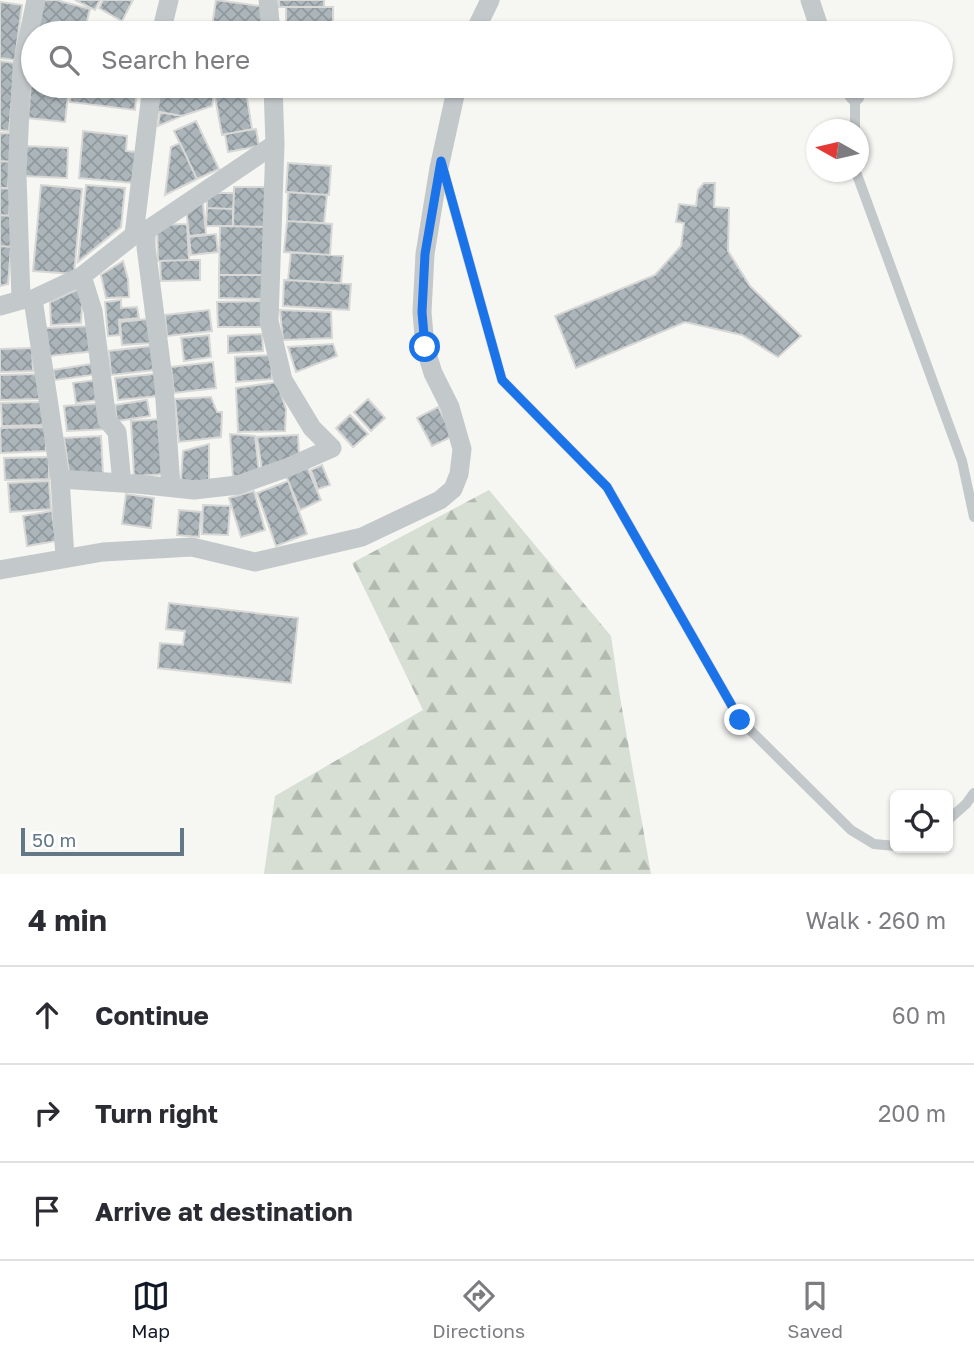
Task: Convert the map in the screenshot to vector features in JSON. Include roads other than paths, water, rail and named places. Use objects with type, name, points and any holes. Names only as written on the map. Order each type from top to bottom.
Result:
[{"type":"street","points":[[32,21],[36,0]]},
{"type":"street","points":[[164,21],[169,0]]},
{"type":"street","points":[[268,0],[270,21]]},
{"type":"street","points":[[480,21],[490,0]]},
{"type":"street","points":[[810,0],[817,21]]},
{"type":"street","points":[[21,88],[17,175],[27,300],[60,479],[65,558]]},
{"type":"street","points":[[151,98],[140,233],[146,247],[164,386],[171,487]]},
{"type":"street","points":[[60,479],[194,490],[239,485],[332,448],[312,428],[283,380],[270,321],[275,144],[273,98]]},
{"type":"street","points":[[0,570],[103,552],[192,547],[256,562],[362,537],[440,500],[453,489],[459,474],[462,449],[450,407],[433,373],[425,347],[422,312],[425,254],[454,98]]},
{"type":"street","points":[[0,306],[27,300],[82,276],[140,233],[275,144]]},
{"type":"street","points":[[82,276],[93,312],[107,420],[117,432],[122,483]]},
{"type":"lane","points":[[852,98],[854,119]]},
{"type":"lane","points":[[441,161],[502,380],[607,487],[740,720],[851,830],[874,844],[890,846]]},
{"type":"lane","points":[[860,182],[962,461],[974,517]]},
{"type":"lane","points":[[953,816],[974,793]]}]
